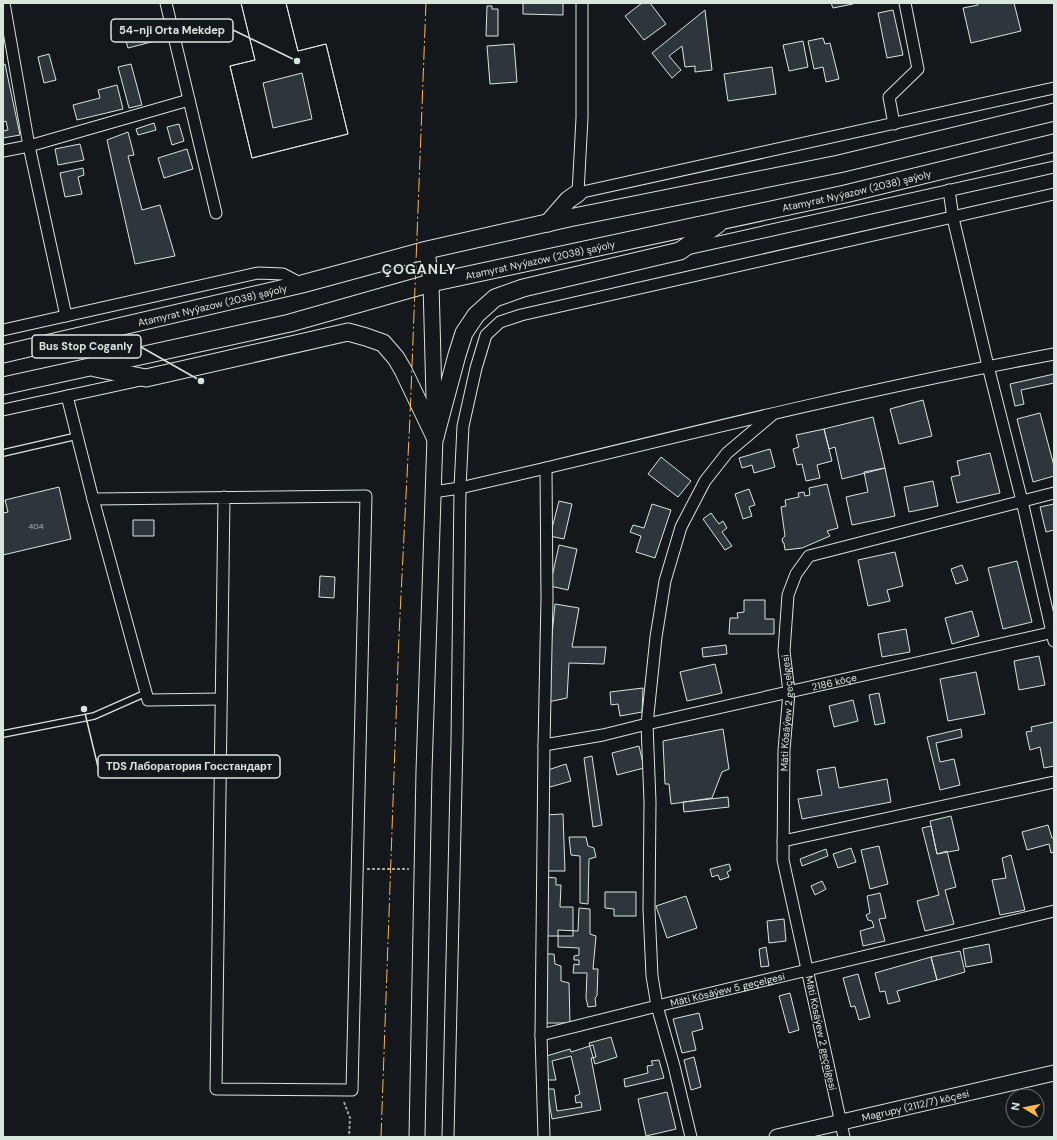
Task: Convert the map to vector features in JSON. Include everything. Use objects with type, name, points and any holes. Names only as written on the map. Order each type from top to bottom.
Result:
[{"type":"main road","name":"Atamyrat Nyýazow (2038) şaýoly","points":[[3,354],[302,284],[427,250],[548,223],[839,164],[1054,112]]},
{"type":"main road","name":"Atamyrat Nyýazow (2038) şaýoly","points":[[3,386],[290,323],[431,283],[845,194],[1054,143]]},
{"type":"main road","points":[[548,223],[568,200],[578,193]]},
{"type":"main road","points":[[435,438],[456,354],[464,333],[476,315],[496,298],[523,288],[680,251],[723,220]]},
{"type":"main road","points":[[535,260],[596,270]]},
{"type":"main road","points":[[254,354],[290,323]]},
{"type":"main road","points":[[89,366],[146,378],[348,332],[382,343],[396,358],[435,438]]},
{"type":"street","points":[[166,3],[216,214]]},
{"type":"street","points":[[582,3],[582,118],[578,193],[1054,88]]},
{"type":"street","points":[[894,124],[889,97],[918,69],[904,3]]},
{"type":"street","points":[[4,11],[29,146],[66,316]]},
{"type":"street","points":[[3,151],[29,146],[189,100]]},
{"type":"street","points":[[680,251],[1054,167]]},
{"type":"street","points":[[949,190],[953,218],[1053,635]]},
{"type":"street","points":[[448,1137],[457,741],[460,488],[463,426],[476,368],[486,335],[500,322],[522,315],[1054,194]]},
{"type":"street","points":[[417,1137],[422,868],[435,438],[431,283],[427,250]]},
{"type":"street","points":[[3,330],[258,273],[283,274],[302,284]]},
{"type":"street","points":[[433,492],[460,488],[774,414],[988,366],[1054,354]]},
{"type":"street","points":[[3,410],[146,378]]},
{"type":"street","points":[[67,396],[76,436],[148,700],[221,699]]},
{"type":"street","points":[[691,1137],[674,1066],[657,1006],[652,976],[649,909],[650,802],[647,724],[656,637],[665,581],[681,527],[705,480],[727,453],[774,414]]},
{"type":"street","points":[[544,1137],[542,1036],[544,745],[548,600],[546,468]]},
{"type":"street","name":"Mäti Kösäýew 2 geçelgesi","points":[[842,1130],[783,860],[784,750],[789,692],[784,651],[788,595],[796,574],[809,556],[1054,493]]},
{"type":"street","points":[[93,499],[224,497],[366,496],[352,1090],[216,1089],[224,497]]},
{"type":"street","name":"2186 köçe","points":[[544,745],[603,735],[789,692],[1053,635]]},
{"type":"street","points":[[783,841],[1054,782]]},
{"type":"street","name":"Mäti Kösäýew 5 geçelgesi","points":[[542,1036],[657,1006],[1054,911]]},
{"type":"street","name":"Magrupy (2112/7) köçesi","points":[[777,1137],[842,1130],[1054,1073]]},
{"type":"lane","points":[[3,453],[76,436]]},
{"type":"lane","points":[[3,734],[94,716],[146,693]]},
{"type":"path","points":[[358,869],[422,868]]},
{"type":"path","points":[[339,1090],[350,1118],[350,1137]]},
{"type":"building","points":[[241,3],[286,3],[298,51],[326,44],[348,134],[252,158],[230,66],[255,60]],"holes":[[[302,73],[312,119],[273,128],[263,83]]]},
{"type":"building","points":[[241,3],[286,3],[298,51],[326,44],[348,134],[252,158],[230,66],[255,60]]},
{"type":"building","points":[[523,3],[563,3],[563,15],[523,14]]},
{"type":"building","points":[[642,3],[650,3],[666,24],[644,40],[625,16]]},
{"type":"building","points":[[831,3],[853,3],[853,4],[833,8]]},
{"type":"building","points":[[977,3],[1014,3],[1021,31],[971,43],[963,8],[978,5]]},
{"type":"building","points":[[487,6],[492,6],[492,9],[498,9],[498,36],[486,36]]},
{"type":"building","points":[[705,10],[712,70],[695,72],[695,66],[685,67],[682,46],[669,56],[681,70],[672,78],[652,53]]},
{"type":"building","points":[[893,10],[903,55],[887,58],[878,13]]},
{"type":"building","points":[[159,22],[163,39],[128,48],[123,31]]},
{"type":"building","points":[[823,38],[825,44],[830,43],[839,79],[826,82],[823,67],[814,69],[808,41]]},
{"type":"building","points":[[803,41],[808,67],[789,71],[783,45]]},
{"type":"building","points":[[514,44],[517,82],[490,84],[487,46]]},
{"type":"building","points":[[49,54],[56,80],[44,83],[38,57]]},
{"type":"building","points":[[5,64],[20,135],[3,138],[3,131],[8,130],[6,121],[3,122],[3,65]]},
{"type":"building","points":[[131,64],[142,105],[129,108],[118,67]]},
{"type":"building","points":[[772,67],[776,94],[728,101],[724,74]]},
{"type":"building","points":[[117,85],[123,109],[77,120],[73,105],[100,98],[98,90]]},
{"type":"building","points":[[154,123],[156,130],[138,135],[136,129]]},
{"type":"building","points":[[179,124],[184,141],[172,145],[167,127]]},
{"type":"building","points":[[128,132],[134,155],[128,156],[142,210],[160,205],[175,256],[135,264],[107,140]]},
{"type":"building","points":[[80,144],[84,160],[58,165],[55,149]]},
{"type":"building","points":[[187,149],[193,169],[164,178],[158,158]]},
{"type":"building","points":[[83,168],[84,175],[78,177],[82,194],[65,197],[60,173]]},
{"type":"building","points":[[1054,374],[1054,383],[1021,390],[1024,404],[1015,406],[1010,384]]},
{"type":"building","points":[[923,400],[932,436],[899,444],[890,409]]},
{"type":"building","points":[[1040,413],[1054,466],[1054,476],[1033,482],[1017,419]]},
{"type":"building","points":[[873,417],[885,468],[842,479],[835,447],[829,449],[824,429]]},
{"type":"building","points":[[824,429],[832,461],[817,465],[820,478],[806,481],[802,464],[797,465],[793,449],[799,447],[796,435]]},
{"type":"building","points":[[770,449],[775,467],[754,473],[752,465],[742,468],[739,458]]},
{"type":"building","points":[[990,453],[1000,493],[957,503],[951,477],[960,475],[957,461]]},
{"type":"building","points":[[661,457],[691,481],[678,497],[648,474]]},
{"type":"building","points":[[885,468],[895,516],[852,525],[846,497],[868,492],[864,472]]},
{"type":"building","points":[[933,481],[938,506],[909,512],[904,487]]},
{"type":"building","points":[[827,484],[838,528],[827,531],[830,536],[802,548],[785,550],[782,539],[785,536],[781,507],[786,506],[785,500],[799,497],[798,493],[804,492],[805,496],[810,495],[809,488]]},
{"type":"building","points":[[59,487],[71,539],[3,555],[3,513],[8,512],[5,500]]},
{"type":"building","points":[[749,489],[755,505],[749,507],[752,516],[743,519],[735,494]]},
{"type":"building","points":[[559,501],[572,504],[564,539],[550,536]]},
{"type":"building","points":[[652,504],[671,510],[655,558],[636,552],[641,536],[630,532],[633,525],[644,528]]},
{"type":"building","points":[[1054,504],[1054,530],[1046,532],[1040,507]]},
{"type":"building","points":[[711,513],[719,524],[723,521],[727,528],[722,532],[732,546],[725,550],[703,519]]},
{"type":"building","points":[[133,520],[154,520],[154,536],[133,536]]},
{"type":"building","points":[[559,545],[577,549],[568,590],[550,586]]},
{"type":"building","points":[[895,552],[903,586],[887,590],[890,601],[868,606],[858,560]]},
{"type":"building","points":[[1017,561],[1032,622],[1003,629],[988,568]]},
{"type":"building","points":[[962,565],[968,580],[956,584],[951,569]]},
{"type":"building","points":[[320,576],[335,577],[334,598],[319,597]]},
{"type":"building","points":[[744,600],[765,600],[765,619],[774,619],[774,634],[729,634],[730,618],[738,618],[737,613],[744,612]]},
{"type":"building","points":[[555,604],[579,608],[572,647],[606,647],[604,664],[569,663],[567,698],[548,702],[551,646]]},
{"type":"building","points":[[972,611],[979,636],[952,644],[945,618]]},
{"type":"building","points":[[906,629],[910,652],[882,657],[878,634]]},
{"type":"building","points":[[726,645],[727,654],[703,657],[702,648]]},
{"type":"building","points":[[1039,656],[1045,685],[1019,690],[1014,661]]},
{"type":"building","points":[[715,664],[722,693],[687,701],[680,672]]},
{"type":"building","points":[[976,672],[985,714],[948,721],[940,679]]},
{"type":"building","points":[[643,688],[642,712],[620,716],[618,704],[611,705],[610,692]]},
{"type":"building","points":[[879,693],[885,723],[875,725],[869,695]]},
{"type":"building","points":[[853,700],[858,721],[834,727],[829,706]]},
{"type":"building","points":[[1054,722],[1054,766],[1044,768],[1040,747],[1030,750],[1026,732],[1032,731],[1031,727]]},
{"type":"building","points":[[723,729],[729,769],[722,772],[712,798],[671,804],[669,784],[665,784],[663,741]]},
{"type":"building","points":[[961,729],[962,737],[936,743],[940,762],[954,759],[960,785],[940,790],[927,737]]},
{"type":"building","points":[[639,746],[644,768],[617,775],[612,753]]},
{"type":"building","points":[[592,756],[602,825],[593,827],[584,758]]},
{"type":"building","points":[[566,764],[571,781],[550,787],[545,771]]},
{"type":"building","points":[[835,767],[839,788],[887,779],[891,802],[802,819],[798,799],[822,795],[817,770]]},
{"type":"building","points":[[728,797],[729,807],[684,812],[683,802]]},
{"type":"building","points":[[563,814],[565,871],[547,871],[545,815]]},
{"type":"building","points":[[951,816],[959,850],[937,854],[930,821]]},
{"type":"building","points":[[1048,825],[1052,838],[1054,838],[1054,852],[1051,853],[1049,844],[1027,850],[1022,832]]},
{"type":"building","points":[[931,826],[937,854],[947,851],[956,887],[945,890],[954,924],[925,931],[917,901],[939,895],[922,828]]},
{"type":"building","points":[[569,837],[586,837],[588,846],[594,848],[596,857],[589,859],[588,904],[580,903],[580,856],[571,855]]},
{"type":"building","points":[[879,846],[888,884],[870,889],[861,850]]},
{"type":"building","points":[[851,848],[856,862],[838,868],[833,854]]},
{"type":"building","points":[[826,849],[828,856],[802,866],[800,859]]},
{"type":"building","points":[[1011,855],[1025,910],[1000,915],[992,880],[1006,878],[1002,858]]},
{"type":"building","points":[[729,864],[731,870],[727,872],[729,877],[720,880],[718,875],[712,877],[710,869]]},
{"type":"building","points":[[546,877],[556,878],[556,885],[561,885],[560,907],[573,907],[573,936],[544,936]]},
{"type":"building","points":[[822,881],[826,889],[815,895],[811,886]]},
{"type":"building","points":[[605,892],[636,892],[636,916],[614,916],[614,909],[605,908]]},
{"type":"building","points":[[880,893],[886,918],[879,919],[885,941],[863,946],[860,931],[874,927],[872,921],[868,920],[866,915],[870,913],[867,896]]},
{"type":"building","points":[[686,896],[697,928],[667,938],[656,906]]},
{"type":"building","points":[[579,908],[590,909],[590,934],[596,936],[593,969],[598,969],[597,996],[595,998],[596,1006],[588,1007],[586,998],[587,973],[573,973],[574,964],[579,965],[579,960],[574,960],[574,956],[579,955],[579,948],[558,947],[558,930],[578,931]]},
{"type":"building","points":[[784,919],[786,941],[769,943],[767,921]]},
{"type":"building","points":[[989,944],[992,962],[966,967],[963,949]]},
{"type":"building","points":[[766,947],[769,966],[761,967],[759,949]]},
{"type":"building","points":[[960,951],[965,972],[937,980],[931,957]]},
{"type":"building","points":[[546,954],[554,954],[555,964],[561,966],[561,981],[569,983],[570,1023],[546,1023]]},
{"type":"building","points":[[931,957],[937,980],[897,991],[900,1001],[888,1004],[885,991],[880,992],[875,973]]},
{"type":"building","points":[[858,974],[870,1017],[859,1020],[855,1006],[851,1007],[843,978]]},
{"type":"building","points":[[790,993],[799,1030],[789,1033],[779,996]]},
{"type":"building","points":[[699,1013],[703,1029],[692,1032],[696,1050],[682,1053],[673,1019]]},
{"type":"building","points":[[611,1037],[617,1057],[595,1064],[589,1043]]},
{"type":"building","points":[[593,1045],[596,1057],[591,1058],[601,1110],[552,1119],[547,1089],[554,1089],[557,1111],[582,1107],[581,1102],[576,1103],[575,1096],[580,1094],[571,1056],[552,1061],[556,1080],[546,1080],[543,1057],[570,1049],[571,1052]]},
{"type":"building","points":[[694,1057],[701,1087],[691,1090],[684,1060]]},
{"type":"building","points":[[659,1060],[664,1078],[625,1087],[624,1079],[648,1073],[647,1066],[653,1065],[651,1061]]},
{"type":"building","points":[[667,1092],[676,1129],[646,1136],[638,1099]]},
{"type":"power","points":[[381,1137],[399,635],[410,417],[426,3]]},
{"type":"place","name":"54-nji Orta Mekdep","points":[[297,61]]},
{"type":"place","name":"Bus Stop Coganly","points":[[201,381]]},
{"type":"place","name":"TDS Лаборатория Госстандарт","points":[[84,709]]},
{"type":"district","name":"ÇOGANLY","points":[[419,269]]}]
